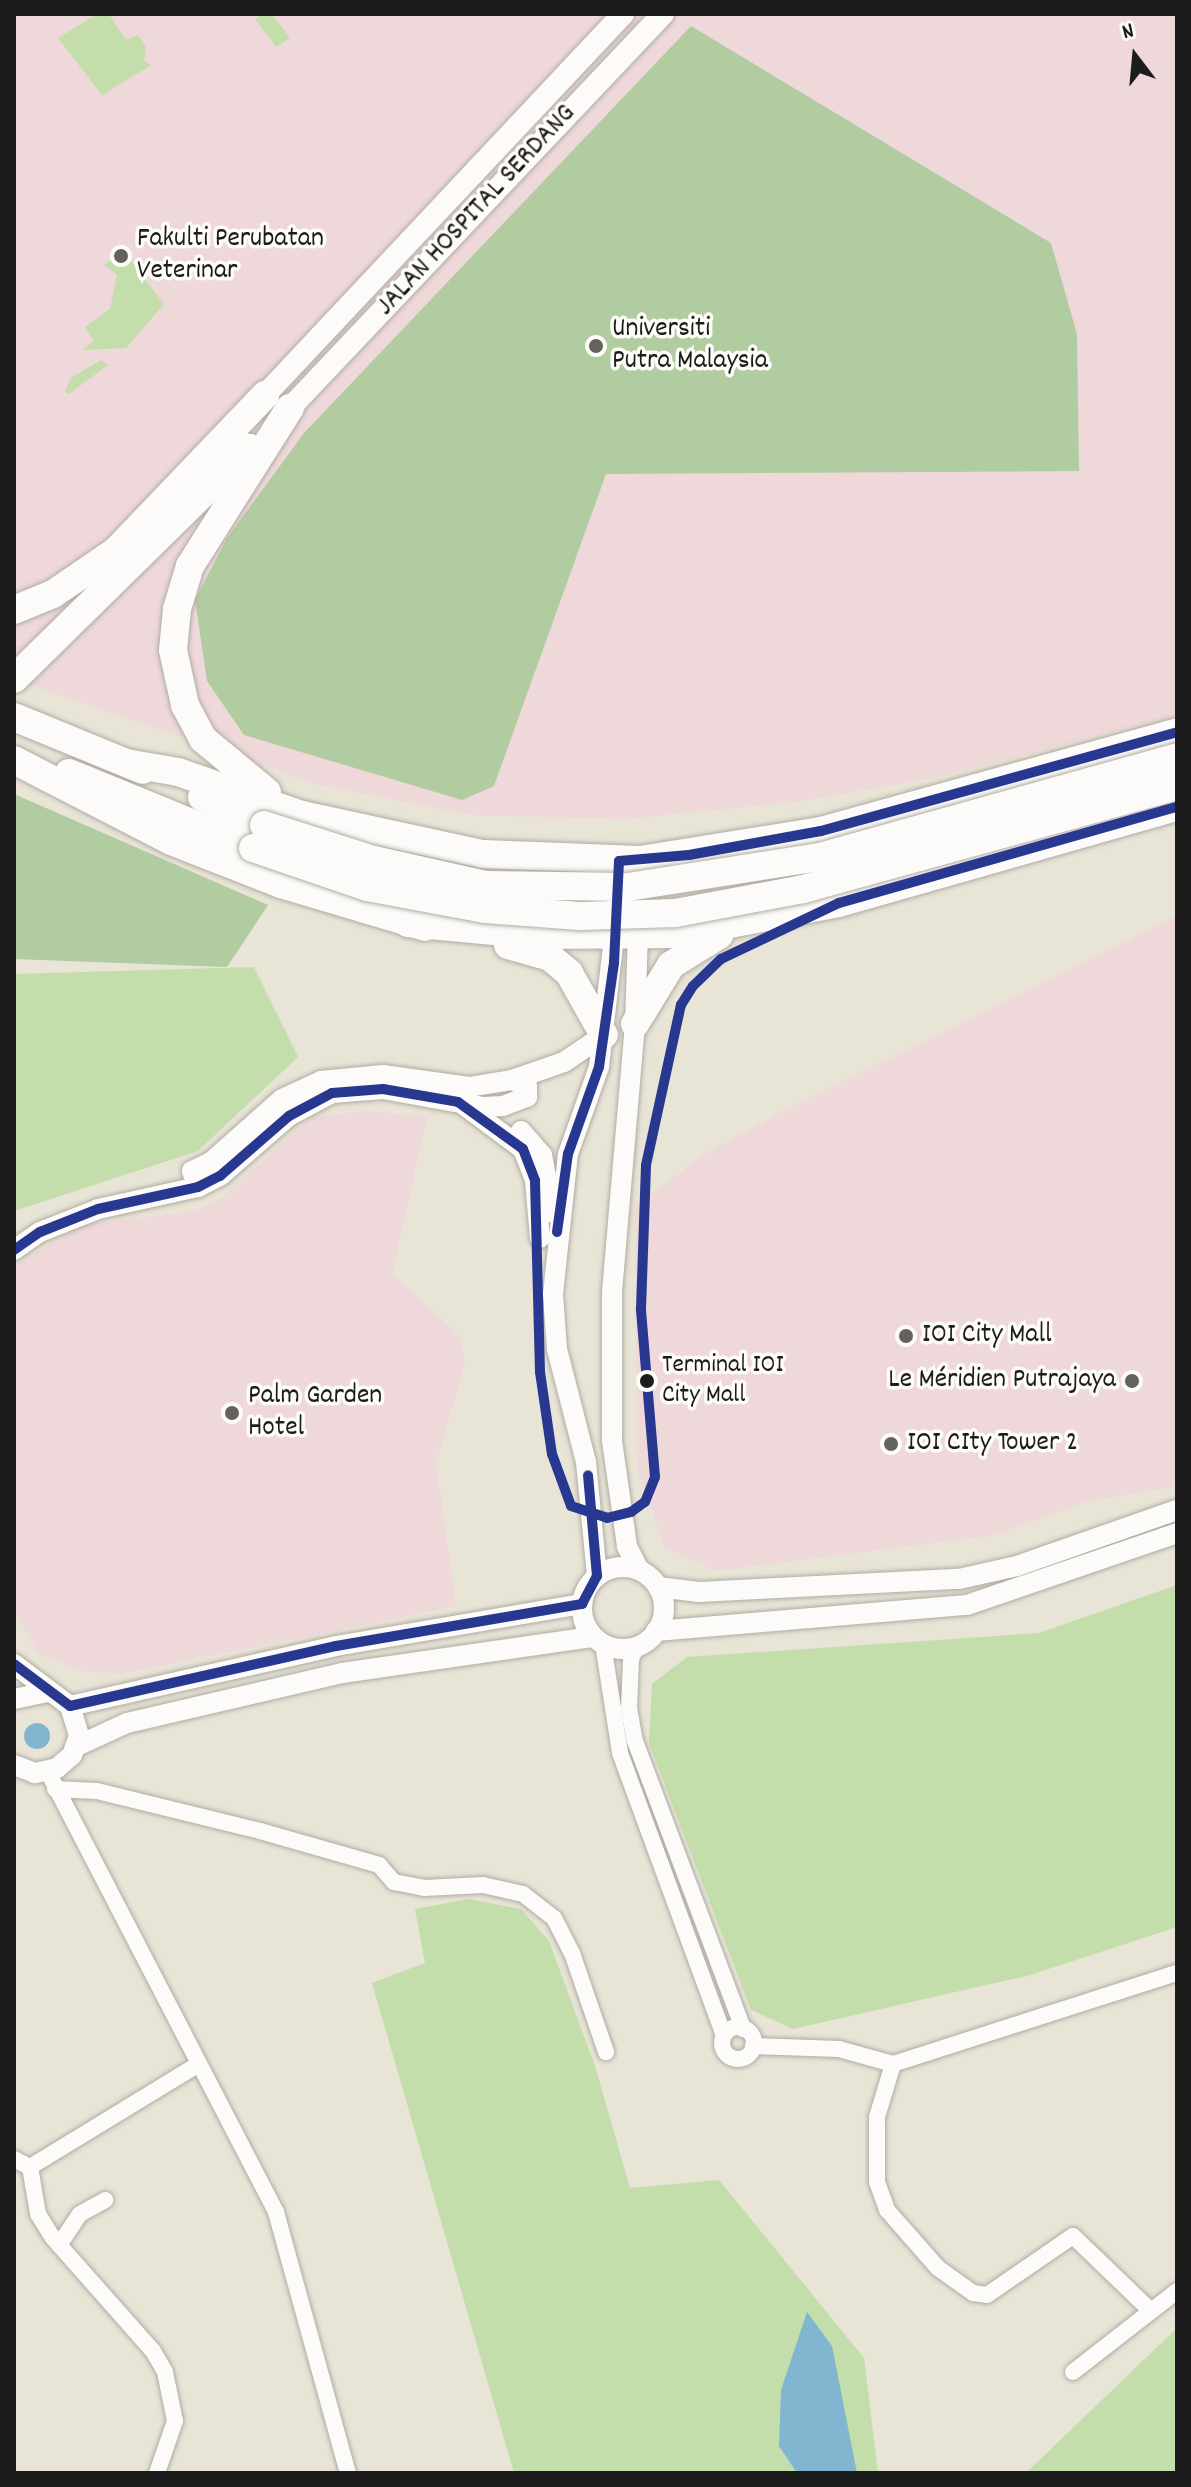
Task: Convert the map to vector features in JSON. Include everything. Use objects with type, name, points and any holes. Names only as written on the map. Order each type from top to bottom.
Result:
[{"type":"highway","points":[[14,679],[96,599],[278,401]]},
{"type":"highway","points":[[14,610],[53,594],[116,551],[278,401]]},
{"type":"highway","points":[[278,401],[190,566],[177,609],[173,650],[185,705],[203,739],[242,776],[302,815]]},
{"type":"highway","points":[[14,717],[126,763],[259,836],[367,887],[485,909],[580,916],[676,913],[803,889],[1177,786]]},
{"type":"highway","points":[[126,763],[178,772],[302,815],[483,854],[630,860],[821,831],[1177,732]]},
{"type":"highway","points":[[14,752],[259,836],[486,885],[628,887],[820,857],[1177,757]]},
{"type":"highway","points":[[14,760],[171,841],[281,884],[408,923],[550,957],[582,992],[604,1035]]},
{"type":"highway","points":[[408,923],[628,938],[745,923],[839,903],[1177,807]]},
{"type":"highway","points":[[635,1024],[671,965],[745,923]]},
{"type":"main road","name":"JALAN HOSPITAL SERDANG","points":[[278,401],[623,14]]},
{"type":"main road","name":"JALAN HOSPITAL SERDANG","points":[[278,401],[663,14]]},
{"type":"street","points":[[630,860],[628,938],[635,1024],[612,1292],[612,1440],[627,1546],[639,1570],[658,1587],[664,1609],[656,1631],[637,1646],[631,1659],[629,1708],[635,1741],[743,2029],[753,2046]]},
{"type":"street","points":[[548,1238],[568,1154],[599,1067],[628,938]]},
{"type":"street","points":[[14,1250],[40,1232],[86,1213],[195,1179],[220,1176],[300,1110],[332,1093],[383,1082],[469,1087],[512,1080],[564,1062],[604,1035]]},
{"type":"street","points":[[383,1082],[483,1107],[523,1101],[527,1086],[512,1080]]},
{"type":"street","points":[[458,1102],[499,1127],[523,1149],[535,1181],[548,1238]]},
{"type":"street","points":[[483,1107],[524,1132],[542,1155],[557,1349],[586,1462],[597,1576],[582,1604]]},
{"type":"street","points":[[658,1587],[699,1592],[959,1579],[1017,1566],[1177,1510]]},
{"type":"street","points":[[656,1631],[967,1605],[1177,1533]]},
{"type":"street","points":[[597,1576],[617,1568],[639,1570]]},
{"type":"street","points":[[70,1706],[336,1646],[582,1604]]},
{"type":"street","points":[[582,1604],[598,1640],[620,1753],[724,2035],[723,2049],[733,2059],[748,2055],[753,2046]]},
{"type":"street","points":[[51,1780],[77,1746],[100,1732],[197,1706],[342,1673],[452,1654],[598,1640],[637,1646]]},
{"type":"street","points":[[14,1664],[46,1692],[70,1706],[79,1726],[77,1746]]},
{"type":"street","points":[[14,1699],[46,1692]]},
{"type":"street","points":[[14,1765],[51,1780],[260,1831],[379,1865],[394,1882],[424,1888],[483,1885],[523,1894],[554,1918],[606,2052]]},
{"type":"street","points":[[51,1780],[276,2212],[348,2473]]},
{"type":"street","points":[[753,2046],[839,2049],[893,2064],[1177,1973]]},
{"type":"street","points":[[724,2035],[743,2029]]},
{"type":"street","points":[[30,2167],[199,2064]]},
{"type":"street","points":[[893,2064],[877,2117],[877,2182],[887,2210],[938,2268],[973,2293],[987,2295],[1073,2236],[1151,2311]]},
{"type":"street","points":[[14,2159],[30,2167]]},
{"type":"street","points":[[30,2167],[38,2214],[59,2245],[153,2351],[165,2372],[175,2421],[157,2473]]},
{"type":"street","points":[[59,2245],[80,2214],[105,2200]]},
{"type":"street","points":[[1073,2372],[1177,2291]]},
{"type":"shaded area","name":"Universiti Putra Malaysia","points":[[14,14],[1177,14],[1177,715],[931,779],[794,802],[628,819],[472,815],[319,785],[14,679]]},
{"type":"shaded area","name":"IOI City Mall","points":[[1177,916],[1177,1486],[1085,1502],[996,1535],[715,1571],[664,1546],[637,1466],[635,1206],[702,1156],[785,1110]]},
{"type":"shaded area","name":"Palm Garden Hotel","points":[[369,1111],[427,1117],[392,1274],[460,1336],[465,1363],[436,1463],[456,1606],[120,1674],[83,1671],[39,1655],[14,1610],[14,1266],[85,1224],[190,1212],[217,1202],[313,1116]]},
{"type":"green space","points":[[97,14],[109,14],[126,40],[138,35],[146,46],[144,61],[151,65],[102,95],[58,38]]},
{"type":"green space","points":[[262,14],[272,14],[290,38],[276,47],[255,19]]},
{"type":"green space","points":[[691,26],[1051,243],[1077,334],[1079,471],[606,474],[494,786],[462,800],[244,735],[207,681],[195,600],[227,538],[304,433]]},
{"type":"green space","points":[[124,252],[164,304],[126,348],[82,350],[94,341],[85,327],[110,309],[117,275],[104,265]]},
{"type":"green space","points":[[101,360],[108,365],[69,394],[65,391],[71,378]]},
{"type":"green space","points":[[14,794],[268,905],[227,967],[14,959]]},
{"type":"green space","points":[[254,967],[298,1057],[198,1151],[14,1211],[14,974]]},
{"type":"green space","points":[[1177,1585],[1177,1927],[1030,1975],[793,2029],[751,2010],[649,1743],[652,1684],[687,1657],[1039,1633]]},
{"type":"green space","points":[[469,1899],[521,1909],[549,1941],[595,2066],[630,2188],[719,2180],[864,2358],[878,2473],[514,2473],[372,1983],[425,1963],[415,1909]]},
{"type":"green space","points":[[1177,2328],[1177,2473],[1026,2473],[1079,2422]]},
{"type":"water","points":[[37,1723],[46,1727],[50,1736],[46,1745],[37,1749],[28,1745],[24,1736],[28,1727]]},
{"type":"water","points":[[807,2312],[832,2346],[857,2473],[797,2473],[779,2446],[781,2390]]},
{"type":"transit line","points":[[557,1232],[568,1154],[599,1067],[614,963],[619,861],[689,855],[821,831],[1177,732]]},
{"type":"transit line","points":[[14,1250],[40,1232],[98,1209],[198,1187],[220,1176],[289,1116],[332,1093],[383,1089],[458,1102],[523,1149],[535,1181],[540,1372],[552,1454],[571,1506],[607,1518],[631,1512],[645,1502],[655,1477],[641,1309],[646,1165],[681,1005],[693,986],[721,959],[839,903],[1177,807]]},
{"type":"transit line","points":[[14,1664],[70,1706],[336,1646],[582,1604],[597,1576],[588,1475]]},
{"type":"place","name":"Fakulti Perubatan Veterinar","points":[[121,256]]},
{"type":"place","name":"Universiti Putra Malaysia","points":[[596,346]]},
{"type":"place","name":"IOI City Mall","points":[[906,1336]]},
{"type":"place","name":"Terminal IOI City Mall","points":[[647,1381]]},
{"type":"place","name":"Le Méridien Putrajaya","points":[[1132,1381]]},
{"type":"place","name":"Palm Garden Hotel","points":[[232,1413]]},
{"type":"place","name":"IOI CIty Tower 2","points":[[891,1444]]}]
